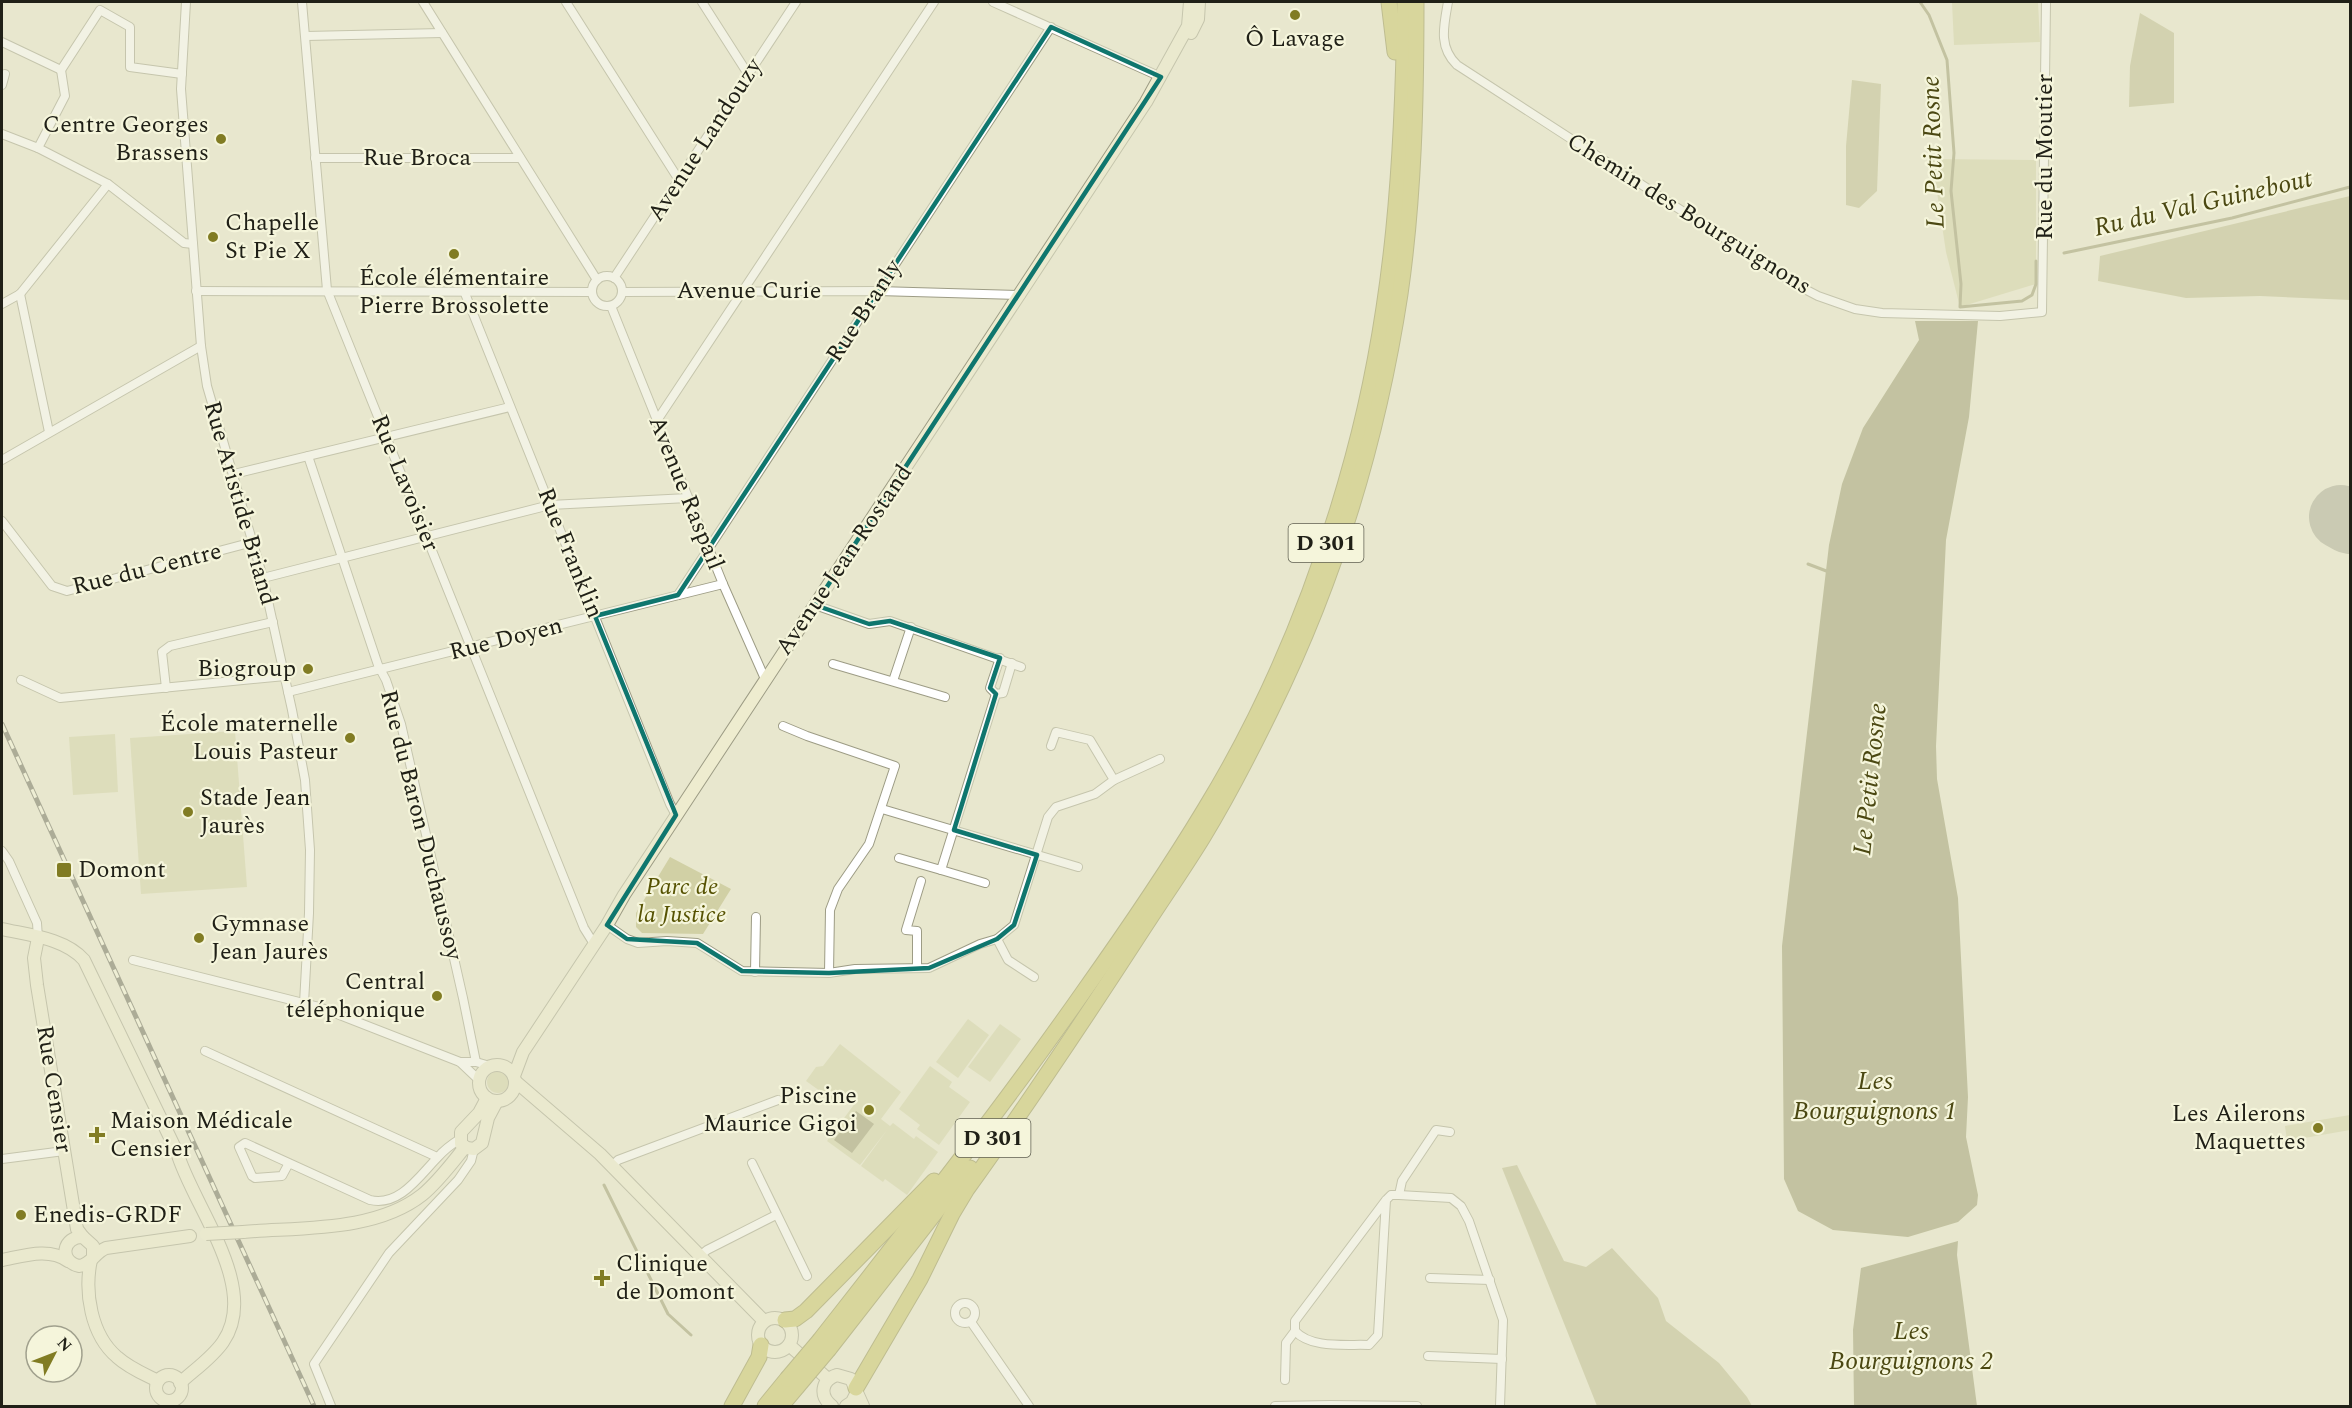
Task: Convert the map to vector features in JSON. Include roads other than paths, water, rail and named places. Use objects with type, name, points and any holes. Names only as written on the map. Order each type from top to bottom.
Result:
[{"type":"highway","points":[[1363,416],[1381,287],[1393,160],[1395,71],[1394,37],[1389,2]]},
{"type":"highway","name":"D 301","points":[[825,1344],[1057,1030],[1172,862],[1207,806],[1267,691],[1313,581],[1335,516],[1363,416],[1383,317],[1398,206],[1415,4]]},
{"type":"highway","name":"D 301","points":[[765,1407],[792,1383],[825,1344],[1004,1124],[1149,920],[1203,838],[1272,710],[1309,626],[1351,508],[1372,431],[1400,293],[1411,188],[1415,121],[1415,4]]},
{"type":"highway","points":[[856,1390],[920,1279],[967,1189],[1080,1026],[1149,920]]},
{"type":"highway","points":[[785,1320],[795,1319],[806,1311],[927,1188],[1057,1030]]},
{"type":"highway","points":[[732,1407],[759,1357],[761,1345]]},
{"type":"highway","name":"D 301","points":[[781,1407],[792,1383]]},
{"type":"street","name":"Rue Aristide Briand","points":[[186,2],[182,74],[196,291],[207,386],[263,578],[305,780],[310,850],[304,1003]]},
{"type":"street","name":"Rue Lavoisier","points":[[302,2],[327,290],[584,928],[594,944]]},
{"type":"street","points":[[423,2],[597,280]]},
{"type":"street","points":[[566,2],[678,180]]},
{"type":"street","points":[[702,2],[748,74]]},
{"type":"street","name":"Avenue Landouzy","points":[[614,278],[796,2]]},
{"type":"street","points":[[656,422],[934,2]]},
{"type":"street","points":[[993,2],[1163,73]]},
{"type":"street","name":"Avenue Jean Rostand","points":[[1163,73],[1188,26],[1190,2]]},
{"type":"street","name":"Avenue Jean Rostand","points":[[515,1079],[523,1052],[624,894],[1021,295],[1196,24],[1199,2]]},
{"type":"street","name":"Chemin des Bourguignons","points":[[1448,2],[1443,41],[1448,56],[1457,65],[1795,284],[1818,296],[1855,309],[1882,313],[2000,316],[2042,312]]},
{"type":"street","name":"Rue du Moutier","points":[[2042,312],[2046,2]]},
{"type":"street","points":[[38,148],[64,96],[61,70],[100,10],[130,27],[130,67],[182,74]]},
{"type":"street","name":"Rue Branly","points":[[678,595],[1051,27]]},
{"type":"street","points":[[306,36],[442,33]]},
{"type":"street","points":[[2,42],[61,70]]},
{"type":"street","points":[[2,85],[5,74]]},
{"type":"street","points":[[2,134],[38,148],[108,184],[184,243],[193,244]]},
{"type":"street","name":"Rue Broca","points":[[315,158],[520,158]]},
{"type":"street","points":[[2,304],[20,294],[108,184]]},
{"type":"street","points":[[605,276],[614,278],[620,284],[621,292],[618,300],[610,306],[598,303],[592,292],[597,280],[605,276]]},
{"type":"street","points":[[196,291],[592,292]]},
{"type":"street","name":"Rue Franklin","points":[[464,291],[676,815]]},
{"type":"street","name":"Avenue Curie","points":[[621,292],[878,291],[1021,295]]},
{"type":"street","points":[[20,294],[49,432]]},
{"type":"street","name":"Avenue Raspail","points":[[610,306],[723,584],[765,679]]},
{"type":"street","points":[[2,460],[201,346]]},
{"type":"street","points":[[234,474],[510,407]]},
{"type":"street","name":"Rue du Baron Duchaussoy","points":[[308,456],[380,670],[386,680],[401,724],[476,1062]]},
{"type":"street","points":[[263,578],[550,505],[688,498]]},
{"type":"street","name":"Rue du Centre","points":[[2,521],[52,586],[67,591],[253,542]]},
{"type":"street","name":"Rue Doyen","points":[[288,692],[723,584]]},
{"type":"street","points":[[814,605],[869,624],[890,621],[911,627],[1022,667]]},
{"type":"street","points":[[166,688],[162,652],[171,646],[273,622]]},
{"type":"street","points":[[893,681],[911,627]]},
{"type":"street","points":[[996,694],[990,688],[1000,658]]},
{"type":"street","points":[[996,694],[1003,693],[1012,663]]},
{"type":"street","points":[[833,664],[945,697]]},
{"type":"street","points":[[21,680],[60,698],[285,676]]},
{"type":"street","points":[[941,870],[996,694]]},
{"type":"street","points":[[783,726],[895,766],[869,844],[838,889],[830,909],[829,973]]},
{"type":"street","points":[[1051,746],[1056,732],[1090,740],[1114,780]]},
{"type":"street","points":[[606,925],[627,939],[638,943],[667,941],[697,943],[742,971],[829,973],[855,969],[929,968],[980,944],[997,939],[1014,925],[1048,818],[1056,807],[1095,794],[1114,780],[1125,777],[1160,759]]},
{"type":"street","points":[[882,809],[1078,867]]},
{"type":"street","points":[[2,851],[37,923],[38,938]]},
{"type":"street","points":[[899,858],[985,883]]},
{"type":"street","points":[[917,967],[917,931],[906,930],[921,880]]},
{"type":"street","points":[[755,972],[756,917]]},
{"type":"street","points":[[2,929],[64,946],[77,952],[84,960],[177,1152],[182,1169],[222,1253],[232,1287],[234,1311],[229,1333],[208,1358],[180,1383]]},
{"type":"street","name":"Rue Censier","points":[[38,938],[34,958],[37,985],[77,1229],[85,1238]]},
{"type":"street","points":[[997,939],[1008,960],[1034,977]]},
{"type":"street","points":[[133,960],[319,1006],[460,1062],[504,1066],[544,1107],[580,1134],[764,1321]]},
{"type":"street","points":[[205,1051],[437,1157]]},
{"type":"street","name":"Avenue Jean Rostand","points":[[504,1066],[523,1052]]},
{"type":"street","points":[[460,1062],[479,1080]]},
{"type":"street","points":[[490,1066],[482,1073],[479,1080],[480,1089],[492,1100]]},
{"type":"street","points":[[510,1096],[514,1090],[515,1079]]},
{"type":"street","points":[[331,1407],[314,1364],[389,1253],[458,1180],[471,1161],[462,1129],[492,1100],[510,1096],[523,1098],[544,1107]]},
{"type":"street","points":[[289,1163],[282,1176],[255,1178],[239,1146],[245,1143],[379,1202],[409,1188],[419,1180],[437,1157],[466,1145],[482,1143],[492,1100]]},
{"type":"street","points":[[612,1166],[618,1160],[778,1101]]},
{"type":"street","points":[[1398,1195],[1402,1181],[1436,1130],[1450,1132]]},
{"type":"street","points":[[71,1263],[83,1265],[106,1248],[206,1234],[353,1223],[392,1212],[424,1193],[466,1145]]},
{"type":"street","points":[[2,1159],[64,1151]]},
{"type":"street","points":[[752,1164],[807,1276]]},
{"type":"street","points":[[1285,1380],[1286,1343],[1295,1331],[1295,1321],[1386,1200],[1391,1195],[1451,1198],[1461,1206],[1469,1221],[1503,1320],[1500,1407]]},
{"type":"street","points":[[1295,1331],[1299,1336],[1313,1342],[1369,1345],[1378,1335],[1386,1200]]},
{"type":"street","points":[[701,1255],[706,1250],[776,1215]]},
{"type":"street","points":[[2,1254],[57,1246],[76,1237],[104,1240],[190,1236]]},
{"type":"street","points":[[85,1238],[93,1246],[88,1282],[96,1325],[108,1348],[119,1359],[158,1381]]},
{"type":"street","points":[[69,1241],[65,1251],[71,1263]]},
{"type":"street","points":[[2,1260],[51,1253],[62,1256],[71,1263],[88,1282]]},
{"type":"street","points":[[1430,1278],[1490,1280]]},
{"type":"street","points":[[774,1317],[785,1320],[792,1335],[789,1345],[774,1352],[761,1345],[758,1331],[764,1321],[774,1317]]},
{"type":"street","points":[[971,1322],[1029,1407]]},
{"type":"street","points":[[789,1345],[828,1379]]},
{"type":"street","points":[[1428,1356],[1502,1359]]},
{"type":"street","points":[[828,1379],[842,1375],[851,1379],[863,1407]]},
{"type":"street","points":[[168,1376],[175,1377],[180,1383],[181,1402],[160,1398],[156,1388],[158,1381],[168,1376]]},
{"type":"street","points":[[828,1379],[823,1393],[832,1407]]},
{"type":"street","points":[[846,1407],[852,1402],[856,1390]]},
{"type":"street","points":[[1275,1407],[1330,1405],[1417,1407]]},
{"type":"water","name":"Les Bourguignons 1","points":[[1915,321],[1978,321],[1969,417],[1946,540],[1936,746],[1937,779],[1958,898],[1968,1097],[1966,1137],[1978,1195],[1977,1205],[1958,1222],[1908,1237],[1833,1230],[1798,1211],[1784,1179],[1782,946],[1829,545],[1842,484],[1863,428],[1919,340]]},
{"type":"water","points":[[856,1111],[874,1124],[852,1153],[834,1140]]},
{"type":"water","name":"Les Bourguignons 2","points":[[1958,1241],[1957,1255],[1977,1406],[1854,1406],[1853,1330],[1861,1268]]},
{"type":"waterway","name":"Le Petit Rosne","points":[[1920,2],[1929,15],[1947,60],[1954,153],[1951,191],[1961,284],[1960,307],[2022,301],[2032,295],[2036,284],[2036,261]]},
{"type":"waterway","name":"Ru du Val Guinebout","points":[[2064,253],[2232,218],[2350,187]]},
{"type":"waterway","points":[[1808,564],[1829,572]]},
{"type":"waterway","points":[[604,1185],[668,1314],[691,1335]]},
{"type":"railway","points":[[2,724],[314,1406]]},
{"type":"place","name":"Ô Lavage","points":[[1295,15]]},
{"type":"place","name":"Centre Georges Brassens","points":[[221,139]]},
{"type":"place","name":"Chapelle St Pie X","points":[[213,237]]},
{"type":"place","name":"École élémentaire Pierre Brossolette","points":[[454,254]]},
{"type":"place","name":"Biogroup","points":[[308,669]]},
{"type":"place","name":"École maternelle Louis Pasteur","points":[[350,738]]},
{"type":"place","name":"Stade Jean Jaurès","points":[[188,812]]},
{"type":"place","name":"Domont","points":[[64,870]]},
{"type":"place","name":"Gymnase Jean Jaurès","points":[[199,938]]},
{"type":"place","name":"Central téléphonique","points":[[437,996]]},
{"type":"place","name":"Piscine Maurice Gigoi","points":[[869,1110]]},
{"type":"place","name":"Les Ailerons Maquettes","points":[[2318,1128]]},
{"type":"place","name":"Maison Médicale Censier","points":[[97,1135]]},
{"type":"place","name":"Enedis-GRDF","points":[[21,1215]]},
{"type":"place","name":"Clinique de Domont","points":[[602,1278]]},
{"type":"park label","name":"Parc de la Justice","points":[[682,901]]}]
